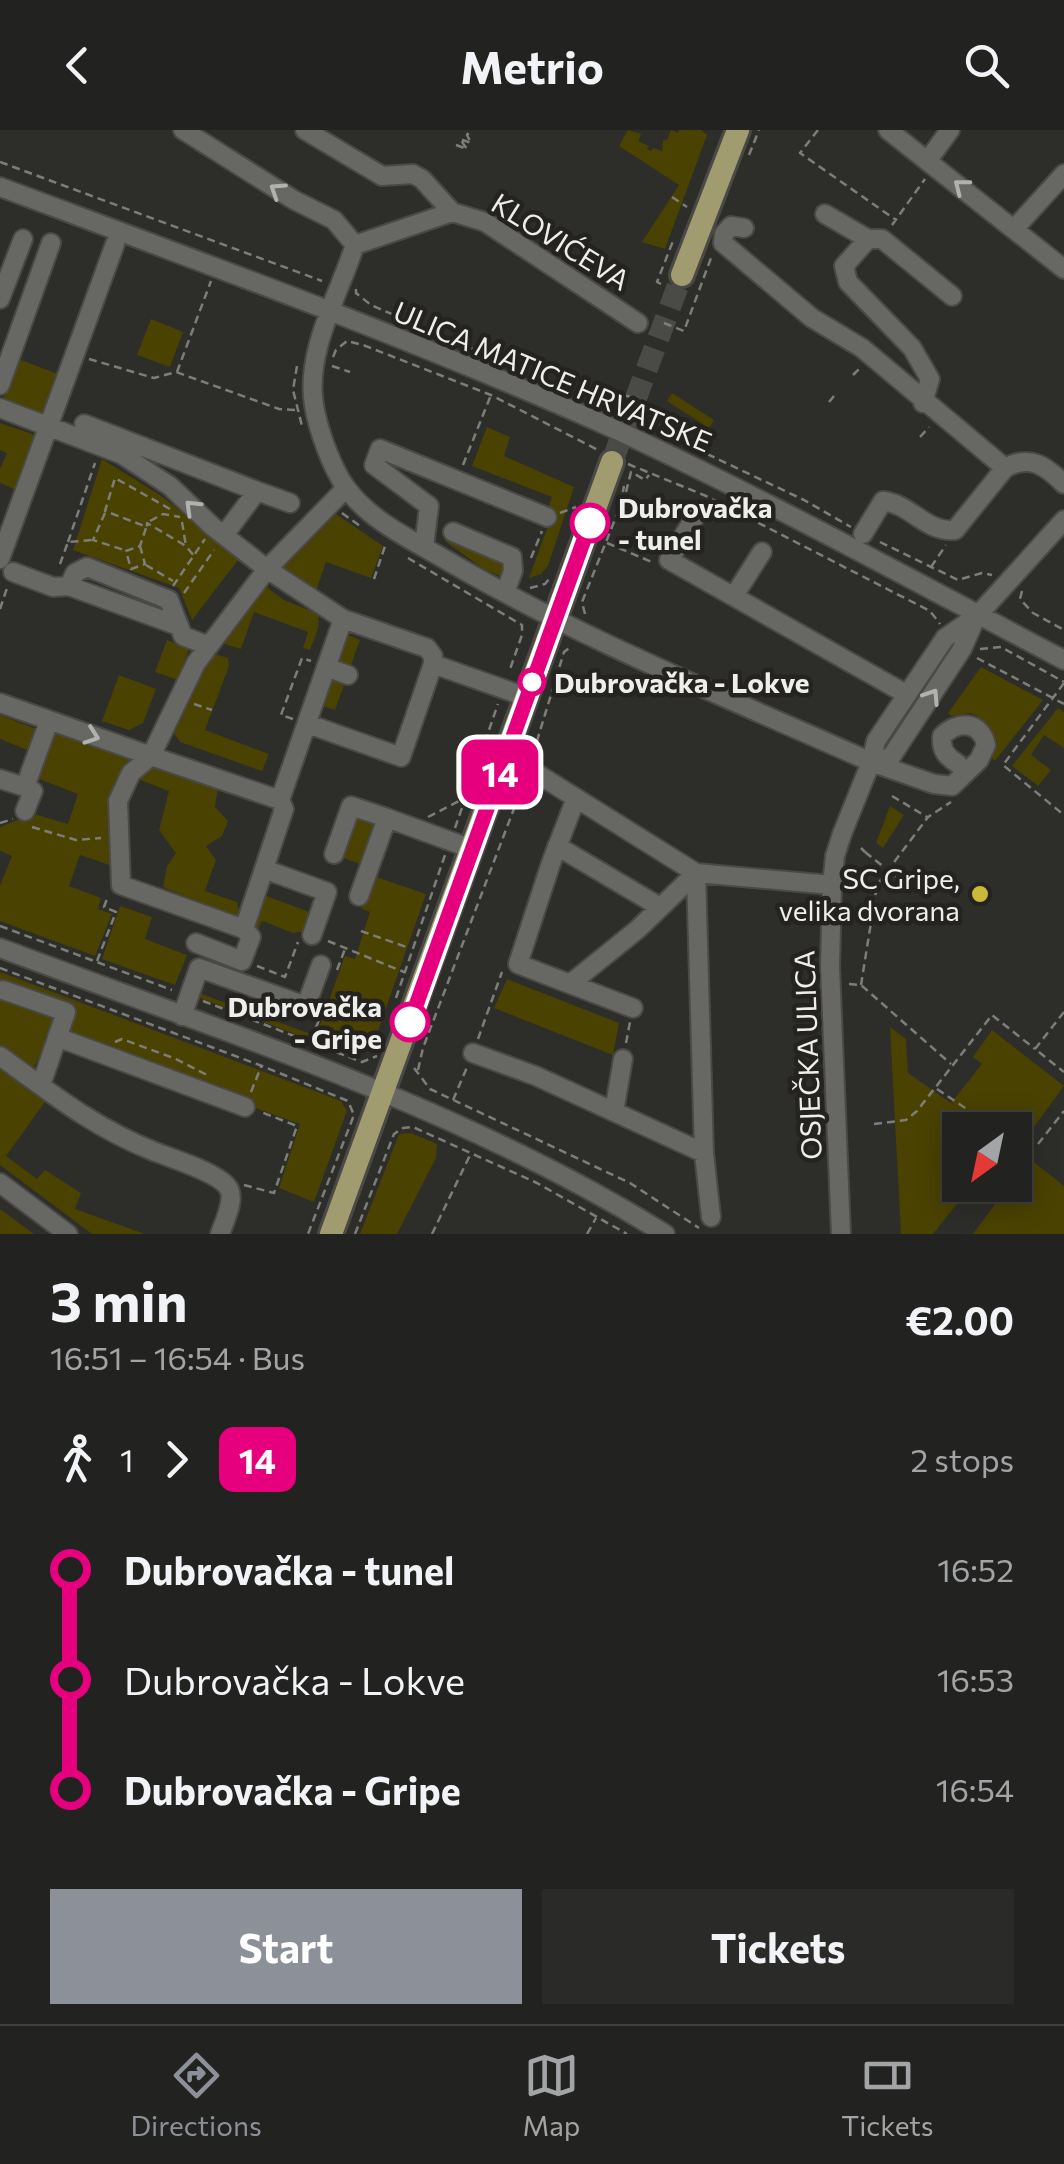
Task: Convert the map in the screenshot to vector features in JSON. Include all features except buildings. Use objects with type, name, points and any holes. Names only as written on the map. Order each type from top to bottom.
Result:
[{"type":"main road","points":[[684,288],[738,130]]},
{"type":"main road","points":[[331,1234],[385,1092],[461,845],[526,698],[615,461]]},
{"type":"street","points":[[183,130],[294,200],[334,220],[355,245],[312,377],[314,408],[346,488],[368,510],[424,547],[554,618],[871,762],[934,784],[952,786],[964,778],[986,746],[976,728],[966,724],[942,736],[941,748],[958,764]]},
{"type":"street","name":"KLOVIĆEVA","points":[[305,130],[382,176],[414,174],[452,212],[485,222],[638,323]]},
{"type":"street","points":[[888,130],[1064,269]]},
{"type":"street","points":[[931,162],[950,130]]},
{"type":"street","points":[[1015,228],[1064,174]]},
{"type":"street","name":"ULICA MATICE HRVATSKE","points":[[0,187],[484,372],[719,479],[1064,660]]},
{"type":"street","name":"KLOVIĆEVA","points":[[355,245],[452,212]]},
{"type":"street","points":[[826,214],[875,239],[952,296]]},
{"type":"street","points":[[744,228],[736,225],[727,229],[725,246],[812,318],[862,348],[1004,468]]},
{"type":"street","points":[[0,300],[23,239]]},
{"type":"street","points":[[875,239],[844,266],[848,282],[912,348],[930,379],[924,402]]},
{"type":"street","points":[[0,386],[51,243]]},
{"type":"street","points":[[115,244],[47,425],[7,565],[179,626]]},
{"type":"street","points":[[0,408],[120,454],[170,486],[218,531],[343,620],[427,648],[433,656],[401,757],[308,724]]},
{"type":"street","points":[[84,424],[290,503]]},
{"type":"street","points":[[424,547],[429,506],[374,465],[380,450],[547,517]]},
{"type":"street","points":[[863,534],[884,502],[892,502],[931,527],[956,530],[1004,468],[1017,461],[1042,464],[1064,484]]},
{"type":"street","points":[[196,943],[242,960],[251,937],[244,929],[122,885],[118,801],[131,773],[150,756],[208,646],[268,569],[346,488]]},
{"type":"street","points":[[218,531],[257,491]]},
{"type":"street","points":[[696,515],[669,560],[906,694]]},
{"type":"street","name":"OSJEČKA ULICA","points":[[841,1234],[830,982],[835,856],[876,740],[906,694],[945,638],[978,615],[1064,520]]},
{"type":"street","points":[[453,532],[512,556],[513,570],[507,590]]},
{"type":"street","points":[[734,596],[762,552]]},
{"type":"street","points":[[61,586],[87,566],[169,594],[183,636],[208,646]]},
{"type":"street","name":"OSJEČKA ULICA","points":[[871,762],[892,756],[962,649],[978,615]]},
{"type":"street","points":[[244,929],[284,809],[280,800],[343,620]]},
{"type":"street","points":[[433,664],[526,698]]},
{"type":"street","points":[[326,667],[348,674]]},
{"type":"street","points":[[0,703],[280,800]]},
{"type":"street","points":[[25,788],[49,720]]},
{"type":"street","points":[[528,768],[696,873],[832,885]]},
{"type":"street","points":[[0,778],[32,790],[18,815]]},
{"type":"street","points":[[576,798],[518,964],[633,1008]]},
{"type":"street","points":[[334,854],[351,806],[461,845]]},
{"type":"street","points":[[360,896],[387,818]]},
{"type":"street","points":[[558,846],[660,908]]},
{"type":"street","points":[[264,869],[327,892],[312,935]]},
{"type":"street","points":[[570,984],[696,873]]},
{"type":"street","points":[[696,873],[709,1225]]},
{"type":"street","points":[[0,948],[385,1092],[526,1155],[666,1234]]},
{"type":"street","points":[[182,1016],[199,968],[314,1009],[321,964]]},
{"type":"street","points":[[3,990],[66,1012],[41,1086]]},
{"type":"street","points":[[57,1037],[245,1107]]},
{"type":"street","points":[[473,1053],[536,1076],[704,1153]]},
{"type":"street","points":[[0,1056],[74,1112],[114,1135],[196,1168],[228,1186],[231,1193],[220,1234]]},
{"type":"street","points":[[614,1112],[623,1060]]},
{"type":"street","points":[[0,1183],[68,1234]]},
{"type":"path","points":[[456,145],[467,149],[460,139],[471,143],[470,130]]},
{"type":"path","points":[[818,130],[800,153],[896,220]]},
{"type":"path","points":[[0,162],[328,283]]},
{"type":"path","points":[[875,239],[896,220],[931,162]]},
{"type":"path","points":[[672,198],[688,208]]},
{"type":"path","points":[[673,241],[657,282],[684,288]]},
{"type":"path","points":[[664,323],[684,331],[684,288],[711,258]]},
{"type":"path","points":[[176,372],[211,279]]},
{"type":"path","points":[[350,372],[330,368],[336,350],[346,342],[491,395],[615,461],[706,496],[930,611],[939,621],[945,638]]},
{"type":"path","points":[[74,353],[154,378],[176,372],[280,409],[297,410]]},
{"type":"path","points":[[615,394],[613,389],[608,391],[610,397],[607,390],[613,388],[616,394],[638,398]]},
{"type":"path","points":[[469,450],[491,395]]},
{"type":"path","points":[[829,402],[834,396]]},
{"type":"path","points":[[61,586],[68,542],[101,446]]},
{"type":"path","points":[[615,461],[626,492]]},
{"type":"path","points":[[590,619],[582,602],[631,472],[645,480],[650,474]]},
{"type":"path","points":[[93,540],[114,478],[152,496],[182,517],[186,546]]},
{"type":"path","points":[[571,523],[577,507]]},
{"type":"path","points":[[105,512],[147,525],[186,546],[194,556]]},
{"type":"path","points":[[169,594],[145,564],[140,546],[147,525],[163,514],[182,517]]},
{"type":"path","points":[[531,558],[547,517]]},
{"type":"path","points":[[930,568],[956,530]]},
{"type":"path","points":[[169,594],[194,556],[218,531]]},
{"type":"path","points":[[169,594],[184,593],[218,531]]},
{"type":"path","points":[[68,542],[93,540],[126,551],[140,546]]},
{"type":"path","points":[[607,543],[658,565],[669,560]]},
{"type":"path","points":[[374,579],[386,545]]},
{"type":"path","points":[[126,551],[132,568],[145,564]]},
{"type":"path","points":[[0,609],[7,565]]},
{"type":"path","points":[[507,590],[545,584],[554,572]]},
{"type":"path","points":[[1023,589],[1020,599],[1025,607],[1064,630]]},
{"type":"path","points":[[522,634],[528,637]]},
{"type":"path","points":[[578,645],[564,652],[528,768],[416,1069],[428,1092],[630,1184],[709,1225]]},
{"type":"path","points":[[1064,704],[1053,698],[972,656],[983,647],[1001,647],[1064,683],[1053,698],[1003,764],[1064,815]]},
{"type":"path","points":[[517,648],[523,652]]},
{"type":"path","points":[[281,715],[302,658]]},
{"type":"path","points":[[394,1004],[411,949],[461,845],[466,798],[503,690]]},
{"type":"path","points":[[179,698],[212,710]]},
{"type":"path","points":[[892,796],[928,818]]},
{"type":"path","points":[[409,826],[466,798]]},
{"type":"path","points":[[952,1065],[861,985],[877,885],[928,818],[954,799]]},
{"type":"path","points":[[18,815],[76,840],[119,836]]},
{"type":"path","points":[[863,850],[904,883]]},
{"type":"path","points":[[96,962],[116,912],[104,907],[110,892]]},
{"type":"path","points":[[472,919],[480,922]]},
{"type":"path","points":[[361,931],[411,949]]},
{"type":"path","points":[[0,968],[348,1100],[354,1115],[308,1234]]},
{"type":"path","points":[[453,1101],[503,969]]},
{"type":"path","points":[[1035,1049],[1064,1012]]},
{"type":"path","points":[[874,1124],[906,1120],[992,1015],[1064,1072]]},
{"type":"path","points":[[97,1052],[122,1039],[176,1058],[208,1075],[202,1091]]},
{"type":"path","points":[[228,1186],[234,1182],[274,1193],[297,1126],[245,1107],[262,1066]]},
{"type":"path","points":[[935,1088],[970,1112]]},
{"type":"path","points":[[1038,1144],[1064,1111]]},
{"type":"path","points":[[355,1234],[392,1133],[414,1126],[598,1215],[627,1234]]},
{"type":"path","points":[[432,1234],[472,1152]]},
{"type":"path","points":[[587,1234],[598,1215]]},
{"type":"shaded area","points":[[628,130],[641,134],[638,141],[651,151],[662,151],[663,140],[667,140],[671,130],[701,130],[707,135],[665,249],[642,242],[679,185],[619,146]]},
{"type":"shaded area","points":[[151,319],[183,332],[170,367],[137,355]]},
{"type":"shaded area","points":[[18,359],[58,374],[42,414],[3,399]]},
{"type":"shaded area","points":[[672,393],[714,420],[709,428],[667,401]]},
{"type":"shaded area","points":[[0,423],[35,435],[16,490],[0,483],[0,469],[7,453],[0,450]]},
{"type":"shaded area","points":[[487,427],[510,437],[504,456],[574,487],[548,566],[541,574],[529,578],[548,526],[542,523],[552,497],[472,466]]},
{"type":"shaded area","points":[[102,459],[163,497],[239,559],[192,620],[179,588],[73,550]]},
{"type":"shaded area","points":[[336,514],[383,546],[371,578],[326,562],[316,591],[282,569]]},
{"type":"shaded area","points":[[446,536],[503,560],[502,577],[446,542]]},
{"type":"shaded area","points":[[264,585],[284,600],[319,614],[310,650],[303,648],[308,632],[254,612],[241,649],[224,644],[221,637]]},
{"type":"shaded area","points":[[348,635],[360,640],[335,710],[323,706]]},
{"type":"shaded area","points":[[167,640],[189,649],[178,680],[155,672]]},
{"type":"shaded area","points":[[209,652],[228,658],[229,666],[205,730],[269,754],[262,771],[180,742],[173,732],[186,695]]},
{"type":"shaded area","points":[[981,667],[1043,700],[995,761],[990,757],[994,736],[989,726],[971,713],[948,713]]},
{"type":"shaded area","points":[[119,675],[156,689],[143,723],[129,730],[102,721]]},
{"type":"shaded area","points":[[1058,708],[1064,712],[1064,748],[1044,735],[1031,755],[1051,770],[1038,786],[1012,766]]},
{"type":"shaded area","points":[[0,715],[41,731],[32,752],[0,739]]},
{"type":"shaded area","points":[[51,731],[131,759],[109,798],[112,866],[80,855],[69,886],[101,898],[98,909],[112,914],[95,956],[0,921],[0,886],[12,856],[0,851],[0,827],[25,817],[27,812],[68,824],[78,794],[34,777]]},
{"type":"shaded area","points":[[154,763],[218,787],[215,807],[228,821],[222,836],[206,846],[216,860],[205,891],[237,902],[241,921],[163,887],[167,866],[176,853],[159,830],[169,791],[138,779],[140,771]]},
{"type":"shaded area","points":[[890,806],[904,815],[883,848],[876,843]]},
{"type":"shaded area","points":[[352,811],[381,822],[366,866],[338,856]]},
{"type":"shaded area","points":[[373,876],[426,894],[372,1048],[356,1057],[197,997],[199,993],[316,1036],[345,956],[355,959],[370,912],[361,908]]},
{"type":"shaded area","points":[[261,894],[312,913],[306,931],[293,933],[262,921],[257,932],[251,920]]},
{"type":"shaded area","points":[[120,906],[152,917],[145,939],[187,955],[175,985],[102,959]]},
{"type":"shaded area","points":[[0,972],[341,1101],[347,1111],[314,1202],[279,1188],[300,1124],[57,1037],[47,1038],[25,1088],[45,1102],[6,1156],[37,1179],[45,1170],[81,1193],[75,1209],[145,1234],[92,1234],[0,1165]]},
{"type":"shaded area","points":[[507,979],[619,1023],[613,1055],[494,1008]]},
{"type":"shaded area","points":[[890,1027],[906,1039],[908,1073],[951,1103],[982,1064],[973,1057],[992,1030],[1064,1086],[1032,1130],[1032,1112],[942,1112],[942,1202],[958,1202],[933,1234],[901,1234]]},
{"type":"shaded area","points":[[411,1133],[437,1144],[436,1158],[397,1234],[360,1234],[399,1134]]},
{"type":"shaded area","points":[[1032,1161],[1064,1186],[1064,1234],[973,1234],[997,1202],[1032,1202]]},
{"type":"shaded area","points":[[0,1209],[34,1234],[0,1234]]},
{"type":"tunnel","points":[[612,462],[682,275]]},
{"type":"bus line","name":"14","points":[[410,1022],[590,523]]},
{"type":"place","name":"Dubrovačka - tunel","points":[[590,523]]},
{"type":"place","name":"Dubrovačka - Lokve","points":[[532,682]]},
{"type":"place","name":"SC Gripe, velika dvorana","points":[[980,894]]},
{"type":"place","name":"Dubrovačka - Gripe","points":[[410,1022]]}]
